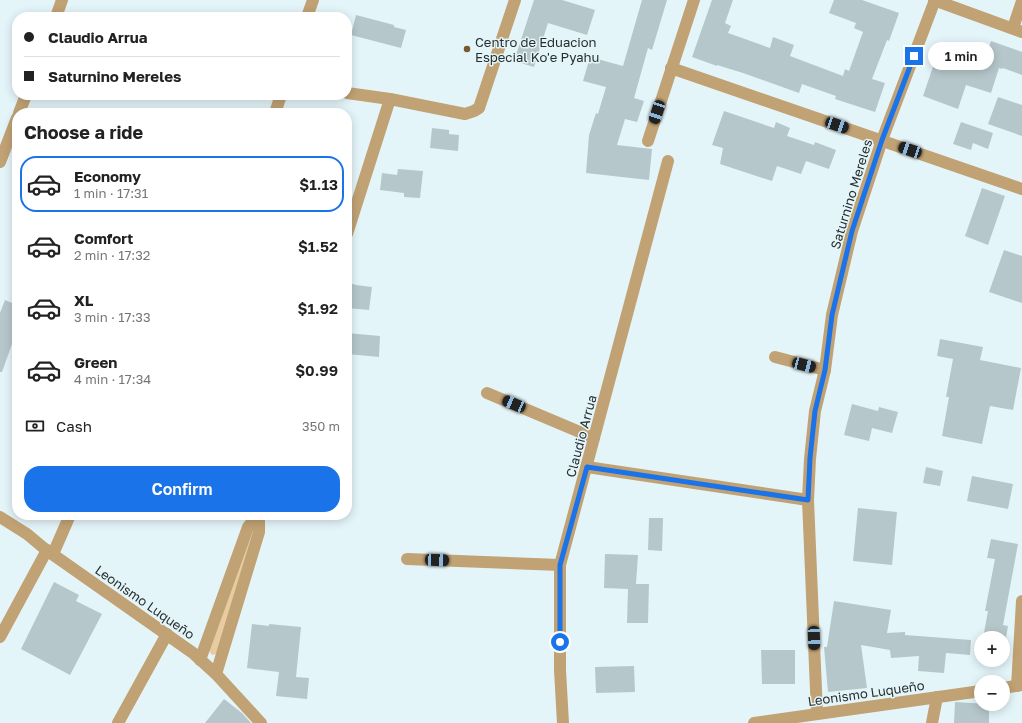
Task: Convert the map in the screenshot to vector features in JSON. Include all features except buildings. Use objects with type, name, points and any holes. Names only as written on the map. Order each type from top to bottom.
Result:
[{"type":"street","points":[[58,12],[62,0]]},
{"type":"street","points":[[309,12],[313,0]]},
{"type":"street","points":[[352,94],[465,114],[474,111],[479,108],[515,0]]},
{"type":"street","points":[[648,141],[694,0]]},
{"type":"street","points":[[935,0],[1017,30],[1022,1]]},
{"type":"street","name":"Saturnino Mereles","points":[[817,714],[808,500],[810,458],[815,411],[825,370],[832,315],[852,231],[882,140],[935,0]]},
{"type":"street","points":[[671,68],[1022,189]]},
{"type":"street","points":[[352,218],[390,100]]},
{"type":"street","points":[[0,162],[12,131]]},
{"type":"street","name":"Claudio Arrua","points":[[563,723],[560,670],[560,565],[668,161]]},
{"type":"street","points":[[775,358],[825,370]]},
{"type":"street","points":[[487,392],[594,438]]},
{"type":"street","points":[[587,467],[808,500]]},
{"type":"street","name":"Leonismo Luqueño","points":[[0,517],[27,534],[50,552],[167,634],[200,660],[216,674],[261,723]]},
{"type":"street","points":[[0,637],[67,520]]},
{"type":"street","points":[[200,660],[248,527],[254,520]]},
{"type":"street","points":[[216,674],[259,532],[258,520]]},
{"type":"street","points":[[407,559],[560,565]]},
{"type":"street","points":[[1019,686],[1022,601]]},
{"type":"street","points":[[118,723],[167,634]]},
{"type":"street","name":"Leonismo Luqueño","points":[[754,723],[974,692]]},
{"type":"street","points":[[932,723],[937,697]]},
{"type":"shaded area","points":[[252,527],[254,527],[217,654],[212,655],[209,651]]},
{"type":"place","name":"Centro de Eduacion Especial Ko'e Pyahu","points":[[467,49]]},
{"type":"route","points":[[560,642],[560,565],[587,467],[808,500],[810,458],[815,411],[825,370],[832,315],[852,231],[882,140],[914,56]]}]
